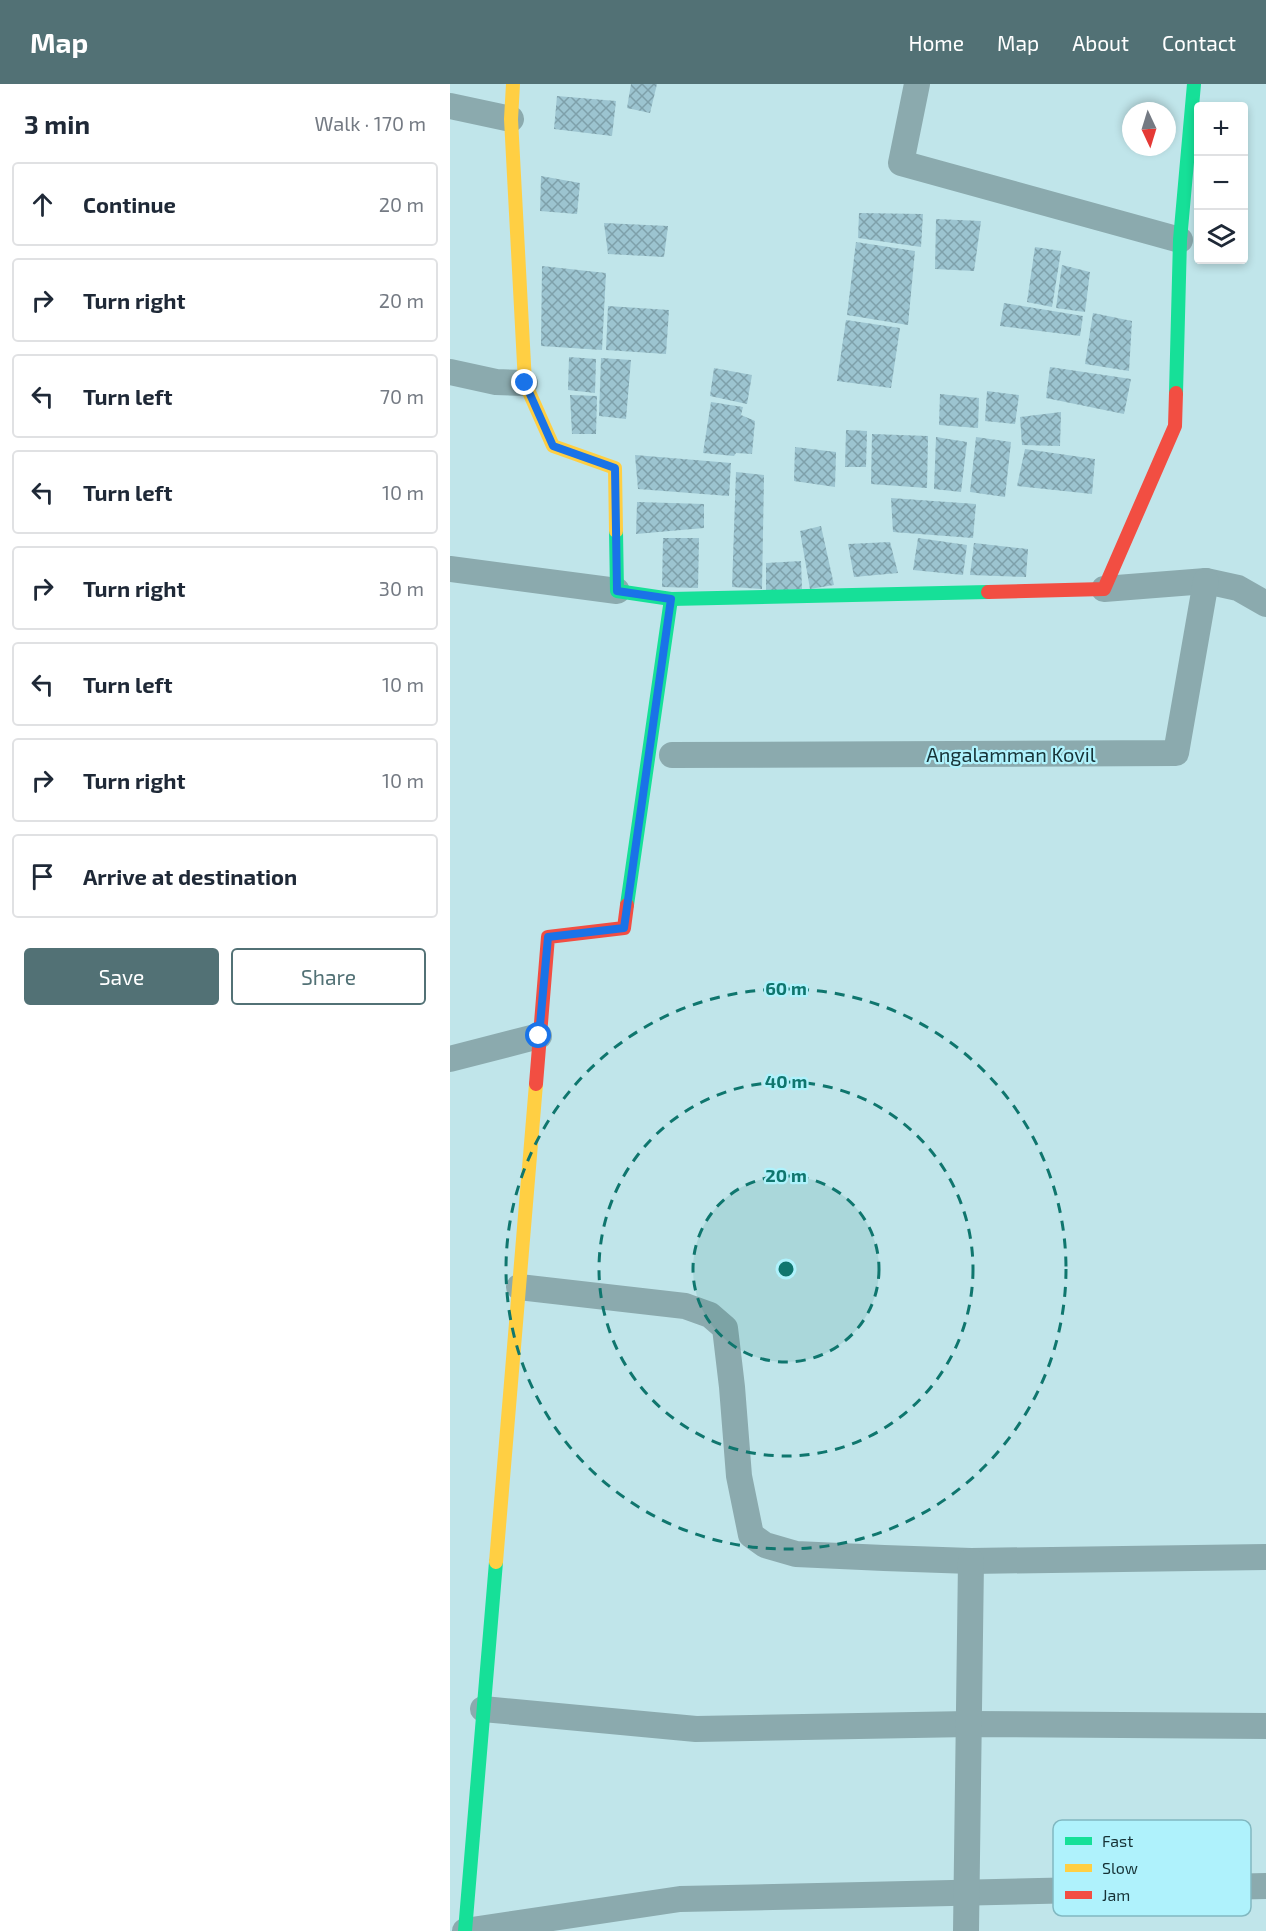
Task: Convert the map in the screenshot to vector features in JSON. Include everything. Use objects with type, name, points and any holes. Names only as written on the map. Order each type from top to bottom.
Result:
[{"type":"street","points":[[513,84],[511,119],[525,383],[553,446],[615,468],[617,591]]},
{"type":"street","points":[[917,84],[901,163],[1180,240]]},
{"type":"street","points":[[1104,589],[1175,426],[1180,240],[1194,84]]},
{"type":"street","points":[[450,106],[511,119]]},
{"type":"street","points":[[450,372],[496,382],[525,383]]},
{"type":"street","points":[[450,569],[671,599],[1104,589],[1206,581],[1238,588],[1266,604]]},
{"type":"street","name":"Angalamman Kovil","points":[[672,755],[1176,753],[1206,581]]},
{"type":"street","points":[[671,599],[624,928],[548,937],[465,1931],[680,1899],[1053,1891]]},
{"type":"street","points":[[450,1059],[539,1036]]},
{"type":"street","points":[[519,1287],[685,1306],[710,1315],[725,1328],[732,1387],[738,1476],[751,1535],[765,1545],[796,1554],[971,1561],[1266,1557]]},
{"type":"street","points":[[966,1931],[971,1561]]},
{"type":"street","points":[[483,1709],[696,1729],[969,1724],[1266,1726]]},
{"type":"street","points":[[1251,1886],[1266,1886]]},
{"type":"building","points":[[631,84],[657,84],[650,113],[627,108]]},
{"type":"building","points":[[557,96],[616,101],[612,136],[554,129]]},
{"type":"building","points":[[541,176],[580,183],[577,214],[540,211]]},
{"type":"building","points":[[859,213],[923,214],[921,247],[858,238]]},
{"type":"building","points":[[936,219],[981,221],[974,271],[935,269]]},
{"type":"building","points":[[604,223],[668,226],[664,257],[608,254]]},
{"type":"building","points":[[856,242],[915,251],[908,325],[847,315]]},
{"type":"building","points":[[1035,247],[1061,251],[1052,307],[1027,302]]},
{"type":"building","points":[[1062,265],[1090,272],[1085,312],[1056,308]]},
{"type":"building","points":[[542,266],[606,273],[602,350],[541,346]]},
{"type":"building","points":[[1004,303],[1083,316],[1080,336],[1000,326]]},
{"type":"building","points":[[608,306],[669,310],[666,354],[606,350]]},
{"type":"building","points":[[1093,313],[1132,321],[1129,371],[1085,364]]},
{"type":"building","points":[[846,320],[900,328],[891,388],[837,381]]},
{"type":"building","points":[[569,357],[596,359],[595,393],[568,390]]},
{"type":"building","points":[[601,358],[631,360],[626,419],[599,416]]},
{"type":"building","points":[[1050,367],[1131,379],[1124,414],[1046,398]]},
{"type":"building","points":[[714,368],[752,375],[747,404],[710,396]]},
{"type":"building","points":[[987,391],[1019,395],[1015,424],[985,421]]},
{"type":"building","points":[[940,394],[979,398],[978,428],[939,425]]},
{"type":"building","points":[[570,395],[597,396],[596,434],[572,434]]},
{"type":"building","points":[[711,402],[743,407],[741,415],[755,421],[752,454],[736,453],[734,456],[703,453]]},
{"type":"building","points":[[1061,412],[1060,446],[1022,445],[1020,417]]},
{"type":"building","points":[[846,430],[867,431],[866,467],[845,467]]},
{"type":"building","points":[[872,434],[928,436],[927,488],[871,484]]},
{"type":"building","points":[[936,437],[967,442],[961,492],[934,489]]},
{"type":"building","points":[[976,437],[1011,442],[1005,497],[970,492]]},
{"type":"building","points":[[795,447],[836,452],[835,487],[794,481]]},
{"type":"building","points":[[1025,449],[1095,459],[1092,494],[1017,486]]},
{"type":"building","points":[[635,455],[731,463],[729,496],[638,489]]},
{"type":"building","points":[[736,472],[764,475],[762,589],[732,587]]},
{"type":"building","points":[[891,498],[976,504],[973,538],[893,532]]},
{"type":"building","points":[[637,502],[704,504],[704,528],[636,534]]},
{"type":"building","points":[[821,526],[834,585],[810,589],[800,531]]},
{"type":"building","points":[[663,538],[699,538],[698,588],[662,587]]},
{"type":"building","points":[[918,538],[967,545],[963,575],[913,570]]},
{"type":"building","points":[[890,542],[898,573],[854,577],[848,544]]},
{"type":"building","points":[[974,543],[1028,549],[1026,577],[970,575]]},
{"type":"building","points":[[801,561],[802,589],[766,591],[766,563]]},
{"type":"traffic: fast","points":[[1176,393],[1180,240],[1194,84]]},
{"type":"traffic: fast","points":[[616,531],[617,591],[671,599],[988,592]]},
{"type":"traffic: fast","points":[[627,905],[671,599]]},
{"type":"traffic: fast","points":[[465,1931],[496,1562]]},
{"type":"traffic: slow","points":[[513,84],[511,119],[525,383],[553,446],[615,468],[616,531]]},
{"type":"traffic: slow","points":[[496,1562],[536,1084]]},
{"type":"traffic: jam","points":[[988,592],[1104,589],[1175,426],[1176,393]]},
{"type":"traffic: jam","points":[[536,1084],[548,937],[624,928],[627,905]]},
{"type":"route","points":[[525,383],[553,446],[615,468],[617,591],[671,599],[624,928],[548,937],[539,1036]]}]
